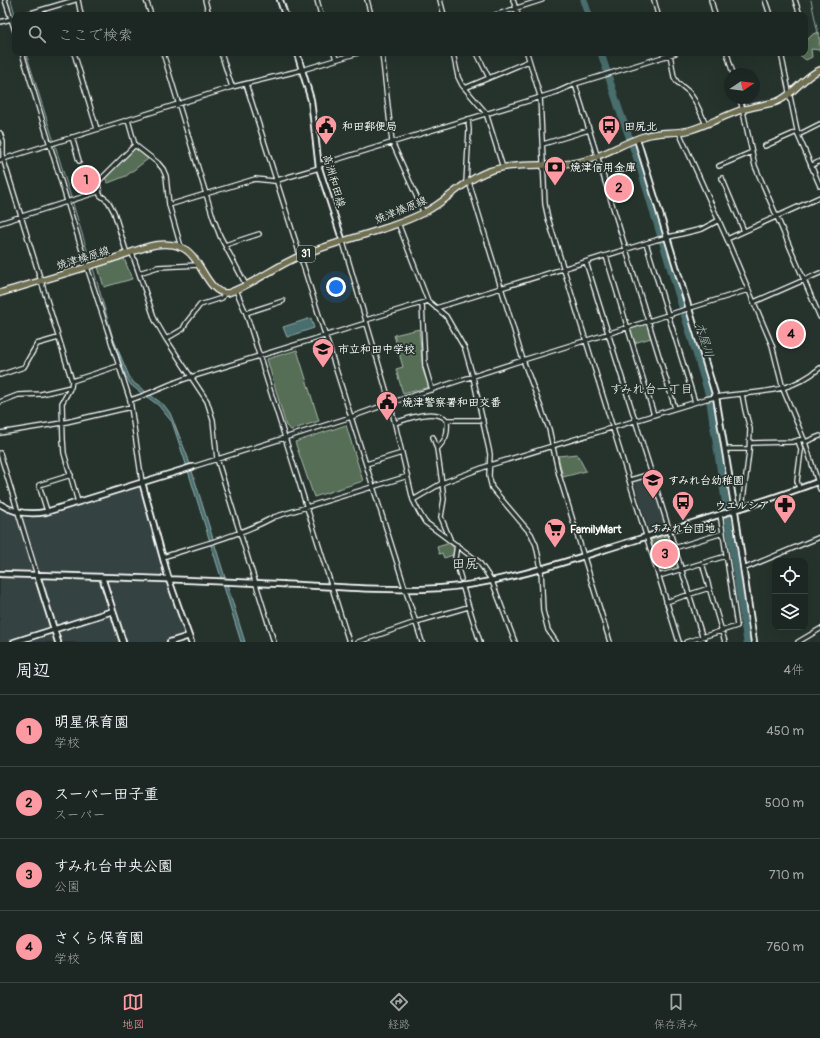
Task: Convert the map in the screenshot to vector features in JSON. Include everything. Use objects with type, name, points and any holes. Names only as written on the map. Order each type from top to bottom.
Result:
[{"type":"main road","name":"焼津榛原線","points":[[224,294],[246,285],[300,256],[424,213],[441,203],[483,173],[503,168],[544,164],[568,164],[583,161],[650,134],[679,132],[706,124],[743,110],[776,101],[790,93],[809,76],[820,70]]},
{"type":"main road","name":"焼津榛原線","points":[[0,293],[154,245],[161,244],[181,247]]},
{"type":"main road","points":[[181,247],[193,256],[210,283],[218,291],[224,294]]},
{"type":"street","points":[[6,0],[12,15]]},
{"type":"street","points":[[34,12],[76,0],[81,12]]},
{"type":"street","points":[[146,0],[150,12]]},
{"type":"street","points":[[205,0],[209,12]]},
{"type":"street","points":[[280,0],[284,12]]},
{"type":"street","points":[[317,0],[320,12]]},
{"type":"street","points":[[367,0],[370,12]]},
{"type":"street","points":[[440,0],[443,12]]},
{"type":"street","points":[[513,0],[517,12]]},
{"type":"street","points":[[504,12],[542,0]]},
{"type":"street","points":[[654,0],[657,12]]},
{"type":"street","points":[[711,0],[714,12]]},
{"type":"street","points":[[765,0],[769,12]]},
{"type":"street","points":[[795,0],[799,12]]},
{"type":"street","points":[[0,22],[12,18]]},
{"type":"street","points":[[23,56],[87,267],[130,400],[142,482],[170,580],[191,642]]},
{"type":"street","points":[[75,56],[97,129]]},
{"type":"street","points":[[163,56],[213,217],[225,245],[246,285]]},
{"type":"street","points":[[222,56],[232,87]]},
{"type":"street","name":"高洲和田線","points":[[298,56],[311,100],[319,167],[343,242]]},
{"type":"street","points":[[2,159],[232,87],[302,70],[347,56]]},
{"type":"street","points":[[382,56],[392,142],[424,213]]},
{"type":"street","points":[[454,56],[458,77],[465,88],[486,113],[503,168]]},
{"type":"street","points":[[478,56],[488,78]]},
{"type":"street","points":[[528,56],[540,96],[545,204],[548,218],[679,642]]},
{"type":"street","points":[[169,205],[255,179],[276,181],[392,142],[557,92],[575,84],[664,56]]},
{"type":"street","points":[[670,56],[674,77],[677,82],[689,92],[706,124]]},
{"type":"street","points":[[728,56],[731,68]]},
{"type":"street","points":[[782,56],[798,134],[820,186]]},
{"type":"street","points":[[465,88],[529,61]]},
{"type":"street","points":[[246,84],[422,642]]},
{"type":"street","points":[[575,84],[675,408]]},
{"type":"street","points":[[742,104],[755,166],[820,317]]},
{"type":"street","points":[[468,119],[467,183],[523,360],[549,429],[559,475],[610,642]]},
{"type":"street","points":[[128,120],[135,145],[158,162],[166,176],[169,205],[181,247]]},
{"type":"street","points":[[766,146],[820,124]]},
{"type":"street","points":[[543,144],[589,130]]},
{"type":"street","points":[[679,132],[772,345],[783,389],[805,440],[819,481],[820,489]]},
{"type":"street","points":[[0,133],[3,142],[2,159],[72,381],[71,387],[62,403],[62,423],[64,453],[78,502]]},
{"type":"street","points":[[72,137],[79,161]]},
{"type":"street","points":[[635,139],[665,238],[690,309],[716,396],[754,642]]},
{"type":"street","points":[[135,145],[98,182],[98,192],[108,201],[114,212],[129,254],[139,273],[156,320],[166,340],[207,401],[210,409],[217,459],[274,642]]},
{"type":"street","points":[[720,166],[752,152]]},
{"type":"street","points":[[811,166],[820,161]]},
{"type":"street","points":[[722,178],[744,231]]},
{"type":"street","points":[[0,223],[98,192]]},
{"type":"street","points":[[727,239],[820,198]]},
{"type":"street","points":[[436,308],[656,240],[702,229],[718,220]]},
{"type":"street","points":[[398,223],[428,301],[446,316],[465,349],[474,377],[490,454],[489,476],[492,488],[531,534],[536,545],[541,569],[543,611],[548,630],[556,642]]},
{"type":"street","points":[[225,245],[259,234]]},
{"type":"street","points":[[343,242],[390,403],[413,500],[426,522],[479,562],[492,581],[515,642]]},
{"type":"street","points":[[646,243],[695,402]]},
{"type":"street","points":[[606,256],[654,414]]},
{"type":"street","points":[[586,262],[680,570],[704,642]]},
{"type":"street","points":[[139,273],[158,267],[198,265]]},
{"type":"street","points":[[754,302],[820,273]]},
{"type":"street","points":[[236,290],[246,313],[349,642]]},
{"type":"street","points":[[0,504],[12,510],[36,514],[48,511],[285,438],[523,360],[748,290]]},
{"type":"street","points":[[166,340],[183,329],[200,306],[222,298],[224,294]]},
{"type":"street","points":[[246,313],[283,301]]},
{"type":"street","points":[[130,400],[191,376],[428,301]]},
{"type":"street","points":[[422,303],[425,366],[432,390]]},
{"type":"street","points":[[0,374],[24,367],[37,344],[58,338]]},
{"type":"street","points":[[72,381],[118,366]]},
{"type":"street","points":[[413,500],[442,483],[490,465],[716,396],[783,389],[802,381],[820,368]]},
{"type":"street","points":[[0,402],[18,395],[41,394],[71,387]]},
{"type":"street","points":[[742,394],[750,430],[750,449],[742,508]]},
{"type":"street","points":[[0,433],[62,423],[131,407]]},
{"type":"street","points":[[395,423],[422,415],[443,416],[447,420],[448,431],[446,440],[437,449]]},
{"type":"street","points":[[447,420],[483,420]]},
{"type":"street","points":[[750,443],[792,442],[820,436]]},
{"type":"street","points":[[433,437],[437,449],[444,499],[441,517],[451,540]]},
{"type":"street","points":[[798,440],[801,450],[797,481],[799,488]]},
{"type":"street","points":[[724,449],[750,449]]},
{"type":"street","points":[[0,453],[2,469],[17,511],[58,642]]},
{"type":"street","points":[[366,464],[402,453]]},
{"type":"street","points":[[630,480],[651,474]]},
{"type":"street","points":[[48,511],[39,485],[71,475]]},
{"type":"street","points":[[163,557],[258,526],[274,517],[306,506],[408,476]]},
{"type":"street","points":[[0,574],[37,574],[332,587],[440,588],[462,586],[492,581],[541,569],[646,536],[733,511],[819,481]]},
{"type":"street","points":[[686,642],[737,626],[721,514]]},
{"type":"street","points":[[674,548],[723,533]]},
{"type":"street","points":[[743,569],[820,537]]},
{"type":"street","points":[[457,545],[455,558],[461,579]]},
{"type":"street","points":[[659,576],[726,556]]},
{"type":"street","points":[[702,563],[725,642]]},
{"type":"street","points":[[102,577],[124,642]]},
{"type":"street","points":[[462,586],[480,642]]},
{"type":"street","points":[[666,602],[709,588]]},
{"type":"street","points":[[358,642],[416,622],[468,607]]},
{"type":"street","points":[[14,642],[113,611]]},
{"type":"street","points":[[798,642],[820,629]]},
{"type":"street","points":[[170,642],[189,636]]},
{"type":"shaded area","points":[[650,476],[665,525],[649,530],[634,481]]},
{"type":"shaded area","points":[[139,487],[186,642],[0,642],[0,506],[26,519]]},
{"type":"green space","points":[[819,32],[820,50],[811,49],[812,57],[806,60],[801,56],[808,56],[808,39],[813,34]]},
{"type":"green space","points":[[135,148],[148,159],[126,176],[108,183],[105,178]]},
{"type":"green space","points":[[124,258],[132,279],[104,287],[98,267]]},
{"type":"green space","points":[[647,323],[651,338],[634,343],[629,329]]},
{"type":"green space","points":[[419,329],[423,370],[429,387],[403,394],[396,369],[403,367],[394,335]]},
{"type":"green space","points":[[297,350],[319,421],[291,430],[286,426],[267,359]]},
{"type":"green space","points":[[346,425],[363,481],[314,497],[295,442]]},
{"type":"green space","points":[[577,454],[586,471],[563,477],[558,456]]},
{"type":"green space","points":[[669,535],[679,568],[662,574],[651,540]]},
{"type":"green space","points":[[450,543],[454,548],[453,555],[444,558],[442,553],[439,554],[437,547]]},
{"type":"water","points":[[311,318],[314,328],[287,337],[283,327]]},
{"type":"water","points":[[113,338],[129,376],[134,383],[164,405],[170,413],[187,455],[245,642],[241,642],[172,422],[158,405],[131,385],[126,377]]},
{"type":"waterway","points":[[11,0],[14,12]]},
{"type":"waterway","name":"木屋川","points":[[584,0],[588,12]]},
{"type":"waterway","points":[[811,0],[820,43]]},
{"type":"waterway","points":[[27,56],[54,142]]},
{"type":"waterway","name":"木屋川","points":[[602,56],[639,164],[709,396],[747,642]]},
{"type":"waterway","points":[[55,145],[91,263]]},
{"type":"waterway","points":[[93,268],[113,338],[121,358]]},
{"type":"waterway","points":[[175,425],[178,434]]},
{"type":"waterway","points":[[802,642],[806,639]]},
{"type":"place","name":"和田郵便局","points":[[326,146]]},
{"type":"place","name":"田尻北","points":[[609,146]]},
{"type":"place","name":"明星保育園","points":[[86,180]]},
{"type":"place","name":"焼津信用金庫","points":[[555,186]]},
{"type":"place","name":"スーパー田子重","points":[[619,188]]},
{"type":"place","name":"さくら保育園","points":[[791,334]]},
{"type":"place","name":"市立和田中学校","points":[[323,368]]},
{"type":"place","name":"焼津警察署和田交番","points":[[387,422]]},
{"type":"place","name":"すみれ台幼稚園","points":[[653,500]]},
{"type":"place","name":"すみれ台団地","points":[[683,522]]},
{"type":"place","name":"ウエルシア","points":[[785,524]]},
{"type":"place","name":"FamilyMart","points":[[555,548]]},
{"type":"place","name":"すみれ台中央公園","points":[[665,554]]},
{"type":"district","name":"すみれ台一丁目","points":[[651,389]]},
{"type":"district","name":"田尻","points":[[465,564]]}]
